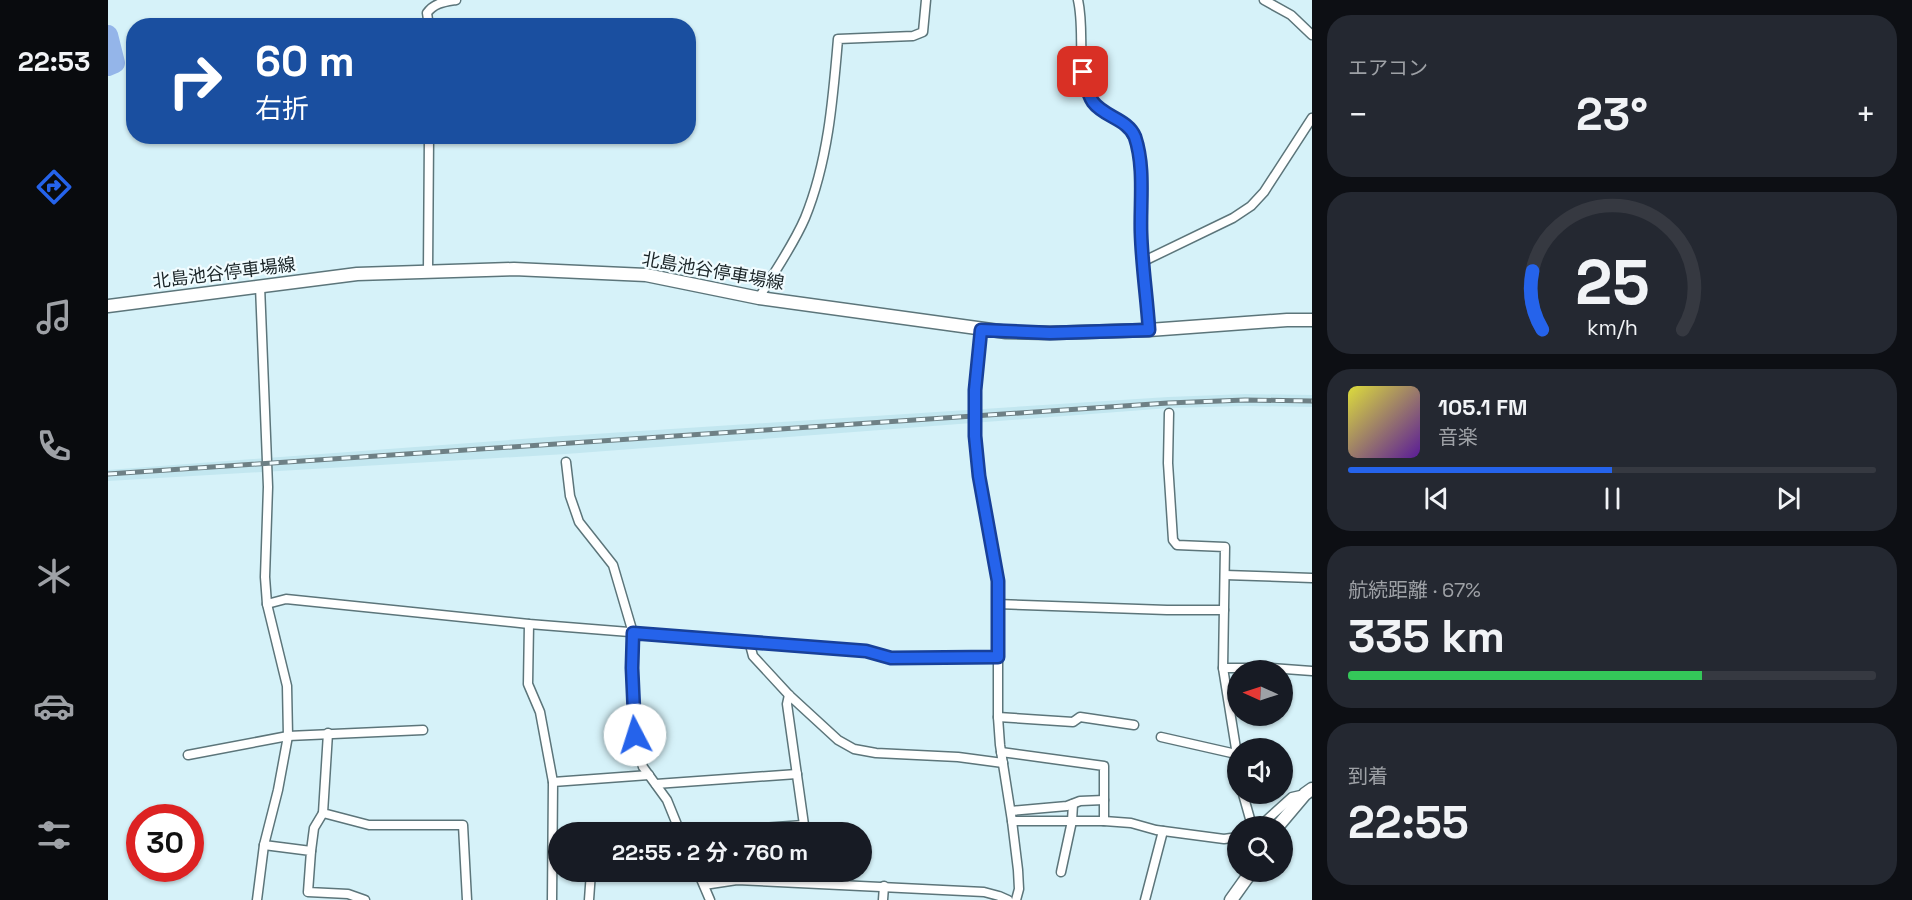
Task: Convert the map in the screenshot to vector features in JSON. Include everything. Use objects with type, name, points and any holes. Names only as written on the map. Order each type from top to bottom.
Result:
[{"type":"main road","name":"北島池谷停車場線","points":[[108,306],[357,274],[514,269],[646,275],[759,298],[981,330],[1050,333],[1149,330],[1312,320]]},
{"type":"main road","points":[[1287,816],[1308,792]]},
{"type":"main road","points":[[1231,900],[1244,882]]},
{"type":"street","points":[[428,18],[427,13],[431,7],[456,0]]},
{"type":"street","points":[[759,298],[804,219],[815,184],[827,140],[838,39],[913,36],[924,32],[926,0]]},
{"type":"street","points":[[1078,0],[1083,72],[1088,93],[1095,104],[1126,125],[1134,135],[1138,151],[1142,189],[1142,262],[1149,330]]},
{"type":"street","points":[[1264,0],[1291,15],[1312,34]]},
{"type":"street","points":[[1142,262],[1233,218],[1251,206],[1264,192],[1312,118]]},
{"type":"street","points":[[428,271],[429,144]]},
{"type":"street","points":[[258,900],[264,845],[278,790],[288,736],[287,686],[267,604],[265,577],[268,487],[260,286]]},
{"type":"street","points":[[981,330],[975,390],[975,436],[979,476],[998,581],[998,717],[1019,889],[1016,900]]},
{"type":"street","points":[[1168,413],[1168,463],[1173,540],[1177,545],[1225,547],[1223,668],[1234,738]]},
{"type":"street","points":[[566,462],[570,496],[579,522],[613,565],[633,633],[633,723],[643,767],[667,800],[676,822]]},
{"type":"street","points":[[1225,574],[1312,578]]},
{"type":"street","points":[[267,604],[286,599],[529,624],[866,651],[891,658],[998,657]]},
{"type":"street","points":[[997,604],[1224,610]]},
{"type":"street","points":[[529,624],[528,684],[540,712],[553,782],[554,822]]},
{"type":"street","points":[[749,641],[753,656],[789,695],[838,740],[854,749],[876,753],[958,757],[1003,762]]},
{"type":"street","points":[[1223,668],[1312,671]]},
{"type":"street","points":[[789,695],[787,704],[803,822]]},
{"type":"street","points":[[998,717],[1073,722],[1080,717],[1134,725]]},
{"type":"street","points":[[188,754],[288,736],[423,730]]},
{"type":"street","points":[[328,733],[323,813],[314,828],[308,892],[348,894],[365,900]]},
{"type":"street","points":[[1161,737],[1227,754]]},
{"type":"street","points":[[1001,752],[1104,766],[1104,821]]},
{"type":"street","points":[[656,784],[797,774]]},
{"type":"street","points":[[553,782],[649,775]]},
{"type":"street","points":[[1271,816],[1292,797],[1308,792]]},
{"type":"street","points":[[1011,811],[1104,800]]},
{"type":"street","points":[[1061,872],[1072,821],[1073,804]]},
{"type":"street","points":[[323,813],[369,825],[464,825],[467,900]]},
{"type":"street","points":[[1012,821],[1131,823],[1162,831],[1227,839]]},
{"type":"street","points":[[1145,900],[1162,831]]},
{"type":"street","points":[[264,845],[311,851]]},
{"type":"street","points":[[704,885],[737,880],[884,886],[958,896],[984,892],[1008,900]]},
{"type":"street","points":[[552,900],[553,882]]},
{"type":"street","points":[[589,900],[590,882]]},
{"type":"street","points":[[703,882],[710,900]]},
{"type":"street","points":[[883,900],[884,886]]},
{"type":"shaded area","points":[[1245,394],[1312,395],[1312,407],[1169,408],[566,454],[108,481],[108,470],[563,436]]},
{"type":"waterway","points":[[108,35],[115,63],[108,66]]},
{"type":"railway","points":[[108,474],[1168,403],[1245,400],[1312,401]]},
{"type":"route","points":[[635,735],[633,633],[866,651],[891,658],[998,657],[998,581],[979,476],[975,436],[975,390],[981,330],[1050,333],[1149,330],[1142,262],[1142,189],[1134,135],[1126,125],[1095,104],[1088,93],[1083,72]]}]
